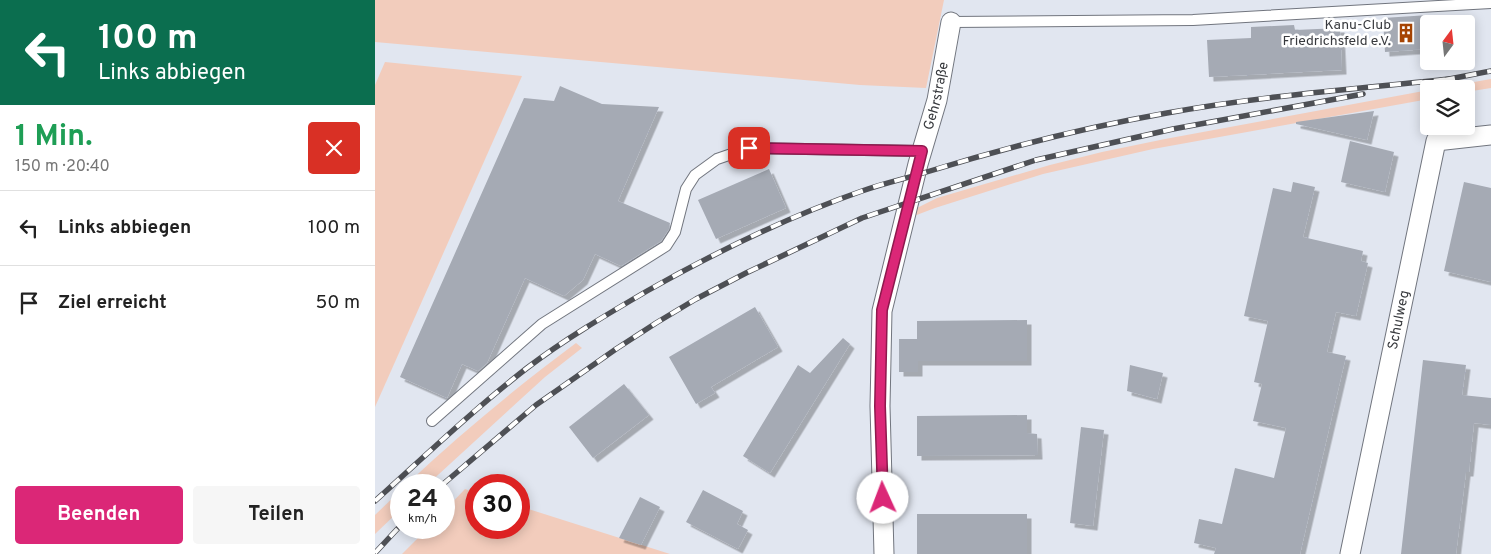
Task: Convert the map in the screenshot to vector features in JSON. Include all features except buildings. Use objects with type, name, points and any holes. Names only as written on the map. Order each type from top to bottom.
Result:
[{"type":"street","name":"Gehrstraße","points":[[884,554],[880,406],[882,310],[922,151],[937,100],[951,22]]},
{"type":"street","name":"Schulweg","points":[[1350,554],[1435,141],[1491,135]]},
{"type":"lane","points":[[951,22],[1193,20],[1491,3]]},
{"type":"lane","points":[[432,421],[542,324],[665,246],[675,232],[686,188],[695,175],[717,158],[749,148],[922,151]]},
{"type":"shaded area","points":[[375,0],[944,0],[926,88],[860,85],[375,42]]},
{"type":"shaded area","points":[[385,62],[522,76],[375,407],[375,85]]},
{"type":"shaded area","points":[[1491,79],[1491,88],[1475,91],[1475,82]]},
{"type":"shaded area","points":[[1420,92],[1420,101],[1153,149],[1043,174],[914,216],[915,209],[937,198],[1050,165],[1165,139]]},
{"type":"shaded area","points":[[576,343],[582,348],[545,377],[439,474],[418,474],[489,411]]},
{"type":"shaded area","points":[[465,489],[465,539],[530,539],[530,509],[670,554],[402,554],[417,539],[455,539],[455,499]]},
{"type":"shaded area","points":[[390,501],[390,520],[375,534],[375,515]]},
{"type":"railway","points":[[1444,80],[1491,71]]},
{"type":"railway","points":[[375,501],[488,400],[541,357],[571,337],[647,291],[699,263],[752,236],[834,201],[879,185],[1048,138],[1137,119],[1272,97],[1450,79]]},
{"type":"railway","points":[[455,474],[536,405],[656,323],[696,299],[746,273],[862,218],[1036,160],[1173,129],[1363,94]]},
{"type":"railway","points":[[375,553],[390,537]]},
{"type":"place","name":"Kanu-Club Friedrichsfeld e.V.","points":[[1406,33]]},
{"type":"route","points":[[749,148],[922,151],[882,310],[880,406],[883,498]]}]
